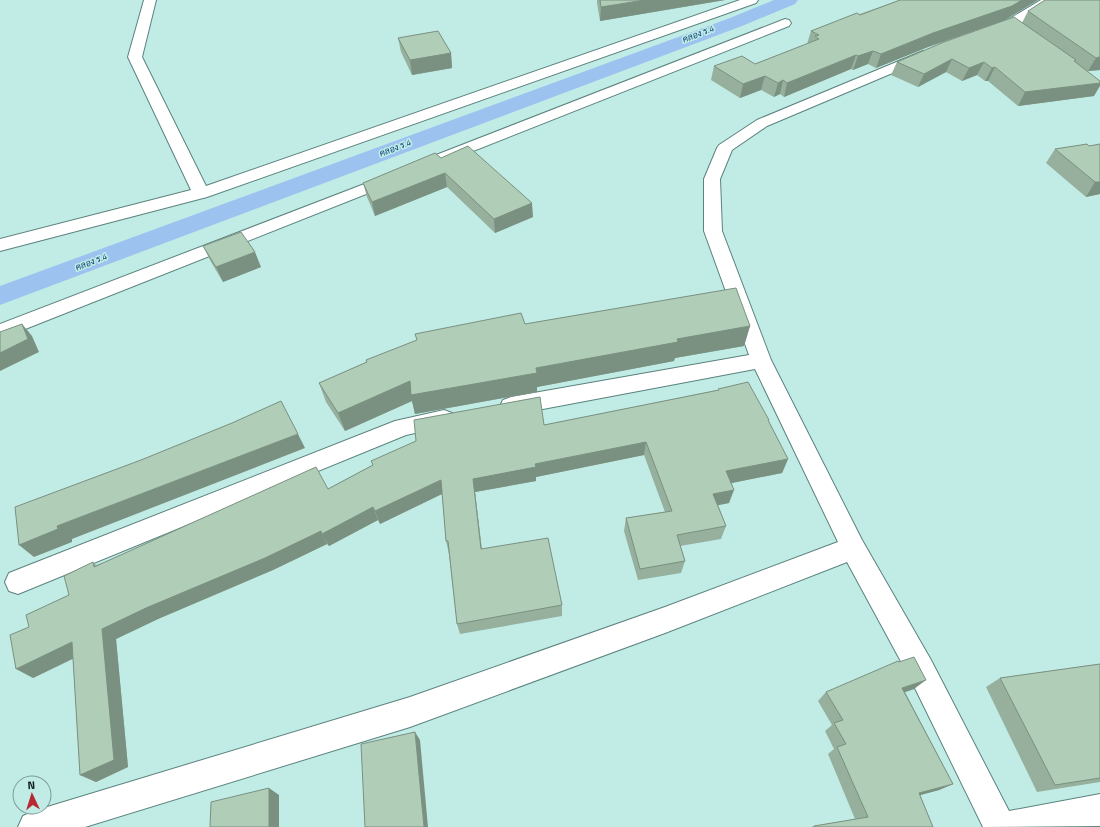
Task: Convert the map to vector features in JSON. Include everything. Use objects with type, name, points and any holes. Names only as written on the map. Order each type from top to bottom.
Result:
[{"type":"street","points":[[150,0],[135,57],[201,193]]},
{"type":"street","points":[[975,36],[1016,29],[1050,0]]},
{"type":"street","points":[[0,245],[201,193],[761,10],[785,24],[429,163]]},
{"type":"street","points":[[940,48],[762,123],[725,148],[712,179],[714,231],[760,360],[853,548],[921,670],[1000,827]]},
{"type":"street","points":[[0,332],[407,172]]},
{"type":"street","points":[[488,411],[760,360]]},
{"type":"street","points":[[18,582],[403,427],[465,415]]},
{"type":"street","points":[[34,827],[410,712],[665,620],[853,548]]},
{"type":"street","points":[[1009,827],[1100,810]]},
{"type":"building","points":[[600,0],[645,0],[601,7]]},
{"type":"building","points":[[900,0],[1022,0],[1012,6],[933,33],[881,54],[873,51],[858,56],[856,55],[787,83],[783,80],[778,83],[765,76],[743,84],[714,66],[742,56],[755,64],[819,39],[815,36],[819,35],[811,31],[857,13],[860,15]]},
{"type":"building","points":[[1045,0],[1100,0],[1100,57],[1096,58],[1028,11]]},
{"type":"building","points":[[1014,17],[1076,60],[1074,61],[1100,81],[1100,83],[1025,92],[995,67],[992,68],[984,62],[969,68],[952,59],[924,74],[897,62],[944,42]]},
{"type":"building","points":[[438,31],[451,53],[410,60],[398,38]]},
{"type":"building","points":[[1087,144],[1089,146],[1100,144],[1100,182],[1095,182],[1055,149]]},
{"type":"building","points":[[468,146],[532,203],[494,219],[445,173],[372,202],[363,183],[435,153],[441,158]]},
{"type":"building","points":[[241,232],[255,252],[216,267],[203,246]]},
{"type":"building","points":[[736,288],[750,326],[677,339],[678,342],[536,368],[537,373],[411,395],[410,381],[338,413],[319,383],[367,362],[366,360],[417,340],[415,334],[521,313],[525,324]]},
{"type":"building","points":[[22,324],[28,339],[0,353],[0,332]]},
{"type":"building","points":[[748,382],[788,459],[726,471],[734,490],[713,494],[726,526],[677,535],[685,561],[640,569],[626,518],[672,511],[646,442],[535,464],[536,467],[473,479],[481,549],[548,538],[562,605],[457,624],[448,541],[446,541],[441,480],[375,511],[373,507],[322,534],[321,531],[265,558],[146,608],[102,629],[114,760],[80,775],[72,642],[16,669],[10,635],[29,627],[26,615],[69,595],[64,576],[93,562],[94,567],[316,467],[328,489],[373,465],[371,461],[416,441],[414,420],[540,397],[544,425],[719,390],[718,389]]},
{"type":"building","points":[[281,401],[298,434],[57,526],[58,529],[19,545],[15,507],[141,460],[232,423]]},
{"type":"building","points":[[914,657],[926,680],[902,688],[953,784],[919,793],[933,827],[814,827],[868,817],[837,747],[846,744],[834,723],[843,720],[826,692],[898,661],[899,662]]},
{"type":"building","points":[[1100,664],[1100,778],[1055,785],[1000,678]]},
{"type":"building","points":[[415,732],[424,827],[365,827],[361,744]]},
{"type":"building","points":[[269,788],[269,827],[210,827],[211,802]]},
{"type":"waterway","name":"คลอง ร.4","points":[[0,296],[736,22],[789,0]]}]
